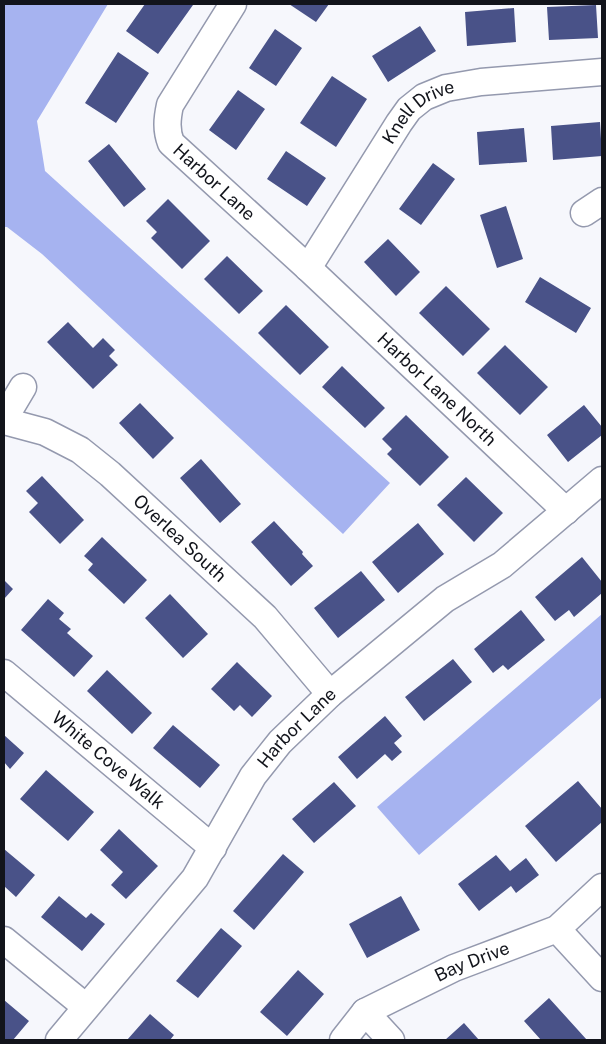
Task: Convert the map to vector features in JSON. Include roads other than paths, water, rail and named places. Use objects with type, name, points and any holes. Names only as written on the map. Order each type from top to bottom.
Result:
[{"type":"street","name":"Harbor Lane","points":[[232,4],[170,105],[167,119],[168,134],[171,143],[308,268]]},
{"type":"street","name":"Knell Drive","points":[[308,268],[399,123],[409,109],[424,97],[446,88],[481,82],[602,72]]},
{"type":"street","name":"Harbor Lane North","points":[[308,268],[566,511]]},
{"type":"street","points":[[4,420],[22,387]]},
{"type":"street","name":"Overlea South","points":[[4,420],[46,432],[80,450],[110,474],[265,617],[330,694]]},
{"type":"street","name":"Harbor Lane","points":[[59,1040],[195,878],[253,776],[280,742],[330,694],[445,599],[502,565],[602,480]]},
{"type":"street","name":"White Cove Walk","points":[[4,673],[213,848]]},
{"type":"street","name":"Bay Drive","points":[[343,1040],[365,1012],[454,968],[557,929],[602,887]]},
{"type":"street","points":[[557,929],[602,978]]},
{"type":"street","points":[[4,940],[86,1008]]},
{"type":"street","points":[[365,1012],[391,1040]]},
{"type":"water","points":[[4,4],[108,4],[37,121],[45,171],[390,483],[343,534],[42,254],[7,227],[4,227]]},
{"type":"water","points":[[602,614],[602,697],[419,855],[377,807]]}]
